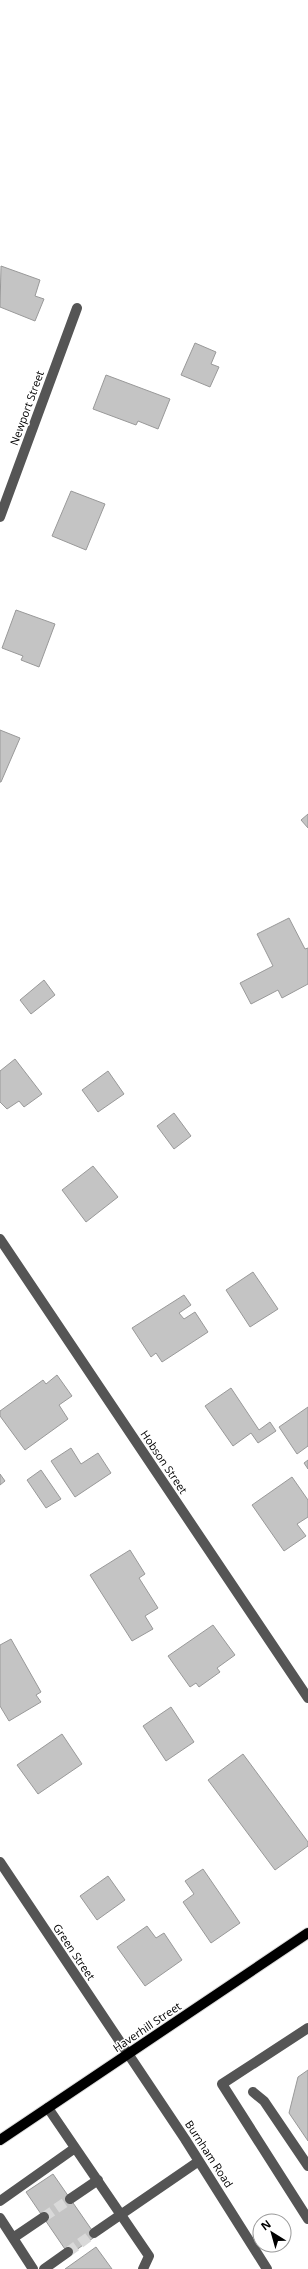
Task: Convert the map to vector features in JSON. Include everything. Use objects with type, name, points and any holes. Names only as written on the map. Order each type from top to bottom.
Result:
[{"type":"main road","name":"Haverhill Street","points":[[0,2140],[308,1933]]},
{"type":"street","name":"Newport Street","points":[[0,517],[77,308]]},
{"type":"street","name":"Hobson Street","points":[[0,1239],[308,1698]]},
{"type":"street","name":"Green Street","points":[[0,1862],[128,2055]]},
{"type":"street","points":[[308,2028],[222,2084],[308,2219]]},
{"type":"street","name":"Burnham Road","points":[[128,2055],[199,2161],[267,2269]]},
{"type":"street","points":[[253,2092],[264,2101],[308,2166]]},
{"type":"street","points":[[48,2108],[149,2256],[143,2269]]},
{"type":"street","points":[[0,2201],[75,2148]]},
{"type":"street","points":[[94,2233],[199,2161]]},
{"type":"street","points":[[70,2199],[98,2180]]},
{"type":"street","points":[[13,2238],[44,2217]]},
{"type":"street","points":[[0,2218],[33,2269]]},
{"type":"street","points":[[44,2269],[68,2252]]},
{"type":"building","points":[[1,266],[40,280],[35,296],[44,299],[35,321],[0,307]]},
{"type":"building","points":[[195,343],[216,352],[211,364],[219,367],[210,387],[181,375]]},
{"type":"building","points":[[106,375],[170,399],[158,429],[138,421],[136,425],[93,409]]},
{"type":"building","points":[[71,491],[105,504],[86,550],[52,536]]},
{"type":"building","points":[[16,610],[55,624],[39,667],[21,660],[23,656],[2,648]]},
{"type":"building","points":[[0,730],[20,738],[1,782],[0,782]]},
{"type":"building","points":[[308,814],[308,828],[301,820]]},
{"type":"building","points":[[289,918],[305,949],[308,948],[308,984],[282,998],[278,990],[251,1004],[240,983],[273,966],[257,934]]},
{"type":"building","points":[[44,980],[55,995],[31,1014],[20,1000]]},
{"type":"building","points":[[15,1059],[42,1094],[24,1107],[19,1101],[7,1109],[0,1102],[0,1071]]},
{"type":"building","points":[[108,1071],[124,1094],[98,1112],[82,1090]]},
{"type":"building","points":[[174,1113],[191,1136],[174,1149],[157,1126]]},
{"type":"building","points":[[93,1166],[118,1197],[86,1222],[62,1190]]},
{"type":"building","points":[[253,1272],[278,1309],[250,1327],[226,1290]]},
{"type":"building","points":[[184,1295],[191,1305],[179,1313],[184,1319],[195,1312],[208,1332],[162,1362],[156,1353],[151,1357],[132,1328]]},
{"type":"building","points":[[57,1375],[72,1396],[59,1405],[68,1419],[25,1450],[0,1416],[0,1411],[43,1380],[46,1384]]},
{"type":"building","points":[[231,1388],[259,1430],[270,1422],[276,1431],[258,1443],[251,1433],[233,1446],[205,1406]]},
{"type":"building","points":[[308,1407],[308,1446],[297,1454],[279,1427]]},
{"type":"building","points":[[71,1448],[81,1464],[98,1453],[111,1473],[75,1497],[51,1461]]},
{"type":"building","points":[[308,1460],[308,1469],[304,1463]]},
{"type":"building","points":[[41,1470],[61,1499],[46,1508],[27,1480]]},
{"type":"building","points":[[0,1474],[5,1481],[0,1485]]},
{"type":"building","points":[[292,1477],[308,1500],[308,1517],[297,1524],[306,1536],[284,1551],[252,1505]]},
{"type":"building","points":[[130,1550],[145,1574],[139,1578],[158,1608],[145,1616],[153,1629],[132,1641],[90,1575]]},
{"type":"building","points":[[213,1625],[235,1655],[217,1668],[220,1672],[199,1687],[196,1683],[190,1687],[168,1656]]},
{"type":"building","points":[[11,1639],[41,1692],[36,1695],[41,1702],[9,1721],[0,1706],[0,1645]]},
{"type":"building","points":[[171,1707],[194,1742],[166,1761],[143,1726]]},
{"type":"building","points":[[62,1734],[82,1764],[38,1794],[17,1765]]},
{"type":"building","points":[[243,1754],[308,1842],[308,1846],[275,1870],[208,1780]]},
{"type":"building","points":[[203,1869],[240,1923],[211,1943],[183,1902],[194,1894],[185,1881]]},
{"type":"building","points":[[108,1876],[125,1900],[97,1920],[80,1896]]},
{"type":"building","points":[[147,1926],[156,1938],[164,1933],[182,1960],[145,1986],[117,1947]]},
{"type":"building","points":[[308,2070],[308,2141],[289,2113],[298,2077]]},
{"type":"building","points":[[53,2174],[96,2236],[69,2255],[26,2192]]},
{"type":"building","points":[[96,2247],[112,2269],[65,2269]]},
{"type":"tunnel","points":[[44,2217],[70,2199]]},
{"type":"tunnel","points":[[68,2252],[94,2233]]}]
